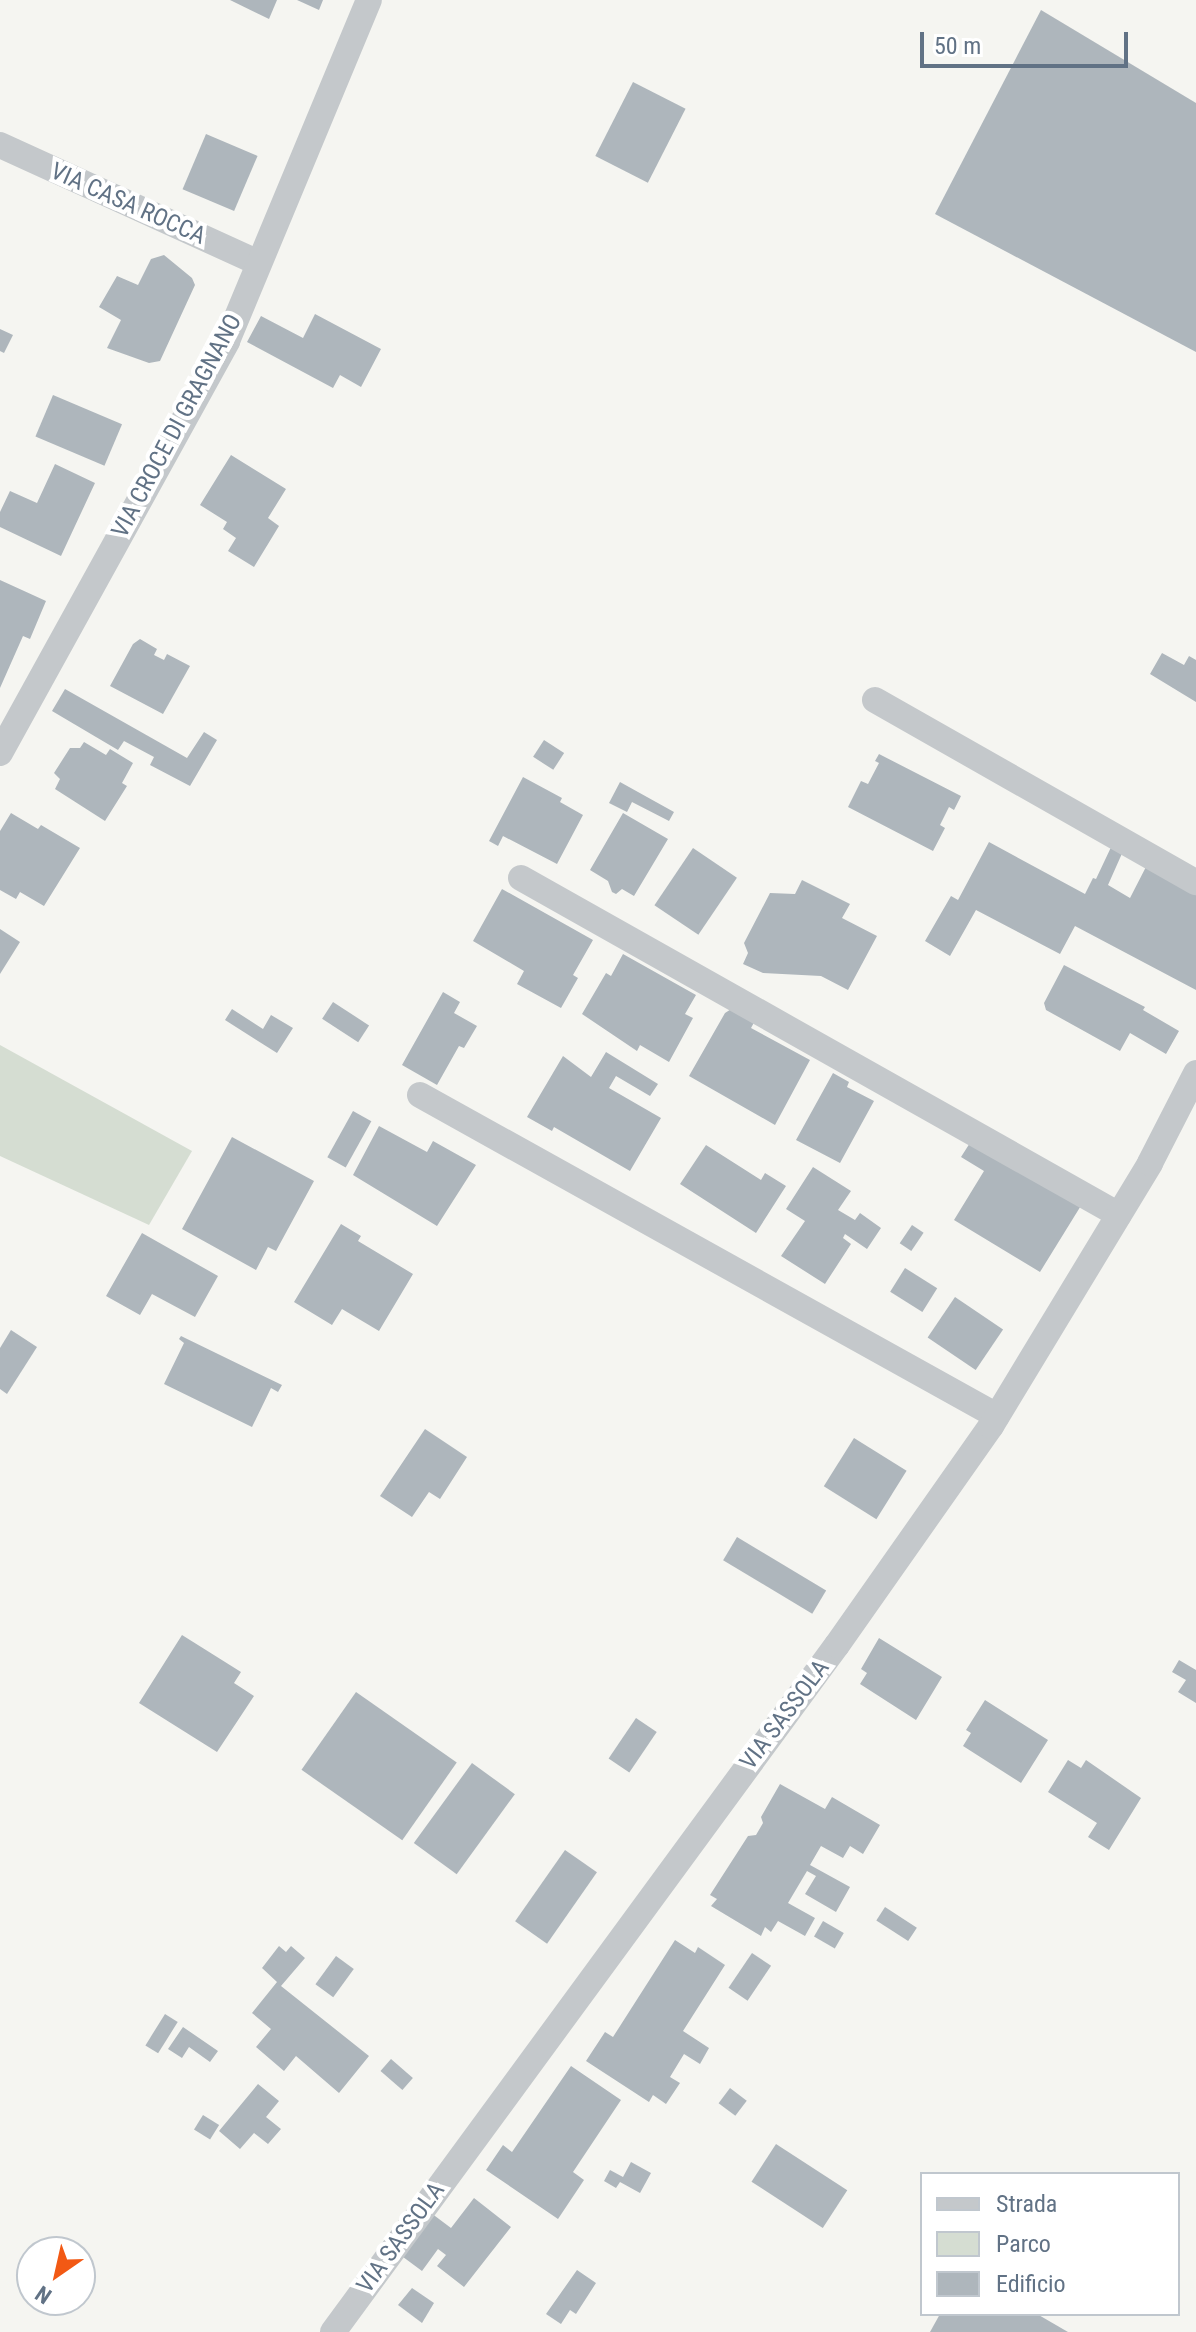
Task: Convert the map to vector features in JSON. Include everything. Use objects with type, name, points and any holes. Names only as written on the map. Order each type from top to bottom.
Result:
[{"type":"street","name":"VIA CROCE DI GRAGNANO","points":[[0,753],[227,341],[257,262],[369,0]]},
{"type":"street","name":"VIA CASA ROCCA","points":[[0,145],[257,262]]},
{"type":"street","points":[[875,700],[1196,882]]},
{"type":"street","points":[[521,878],[1119,1215]]},
{"type":"street","name":"VIA SASSOLA","points":[[333,2332],[837,1645],[997,1416],[1119,1215],[1196,1073]]},
{"type":"street","points":[[420,1095],[997,1416]]},
{"type":"green space","points":[[0,1045],[192,1151],[149,1225],[0,1156]]},
{"type":"building","points":[[230,0],[277,0],[269,19]]},
{"type":"building","points":[[297,0],[323,0],[319,10]]},
{"type":"building","points":[[1041,10],[1196,103],[1196,352],[935,214]]},
{"type":"building","points":[[633,82],[686,109],[648,183],[595,156]]},
{"type":"building","points":[[206,134],[258,156],[234,211],[183,189]]},
{"type":"building","points":[[164,255],[192,278],[195,285],[160,361],[149,363],[107,348],[121,320],[99,307],[117,276],[138,285],[151,259]]},
{"type":"building","points":[[315,314],[381,349],[361,387],[340,375],[333,388],[247,342],[261,316],[303,338]]},
{"type":"building","points":[[0,329],[13,335],[4,353],[0,351]]},
{"type":"building","points":[[53,395],[122,424],[104,466],[35,436]]},
{"type":"building","points":[[231,455],[286,489],[268,518],[279,526],[254,567],[228,551],[236,538],[223,529],[227,522],[200,505]]},
{"type":"building","points":[[55,464],[95,483],[61,556],[0,527],[0,512],[10,491],[37,503]]},
{"type":"building","points":[[0,580],[46,601],[30,639],[23,636],[0,688]]},
{"type":"building","points":[[140,639],[157,649],[154,655],[164,660],[167,654],[190,666],[163,714],[110,686],[133,644]]},
{"type":"building","points":[[1162,653],[1184,665],[1189,656],[1196,660],[1196,702],[1150,674]]},
{"type":"building","points":[[65,689],[187,758],[204,732],[217,740],[190,786],[150,765],[154,757],[124,741],[118,750],[52,711]]},
{"type":"building","points":[[544,740],[564,753],[553,770],[533,757]]},
{"type":"building","points":[[84,742],[106,755],[110,749],[133,763],[122,783],[127,786],[105,821],[55,789],[60,779],[54,773],[70,748],[80,748]]},
{"type":"building","points":[[879,754],[961,796],[954,810],[949,807],[940,825],[945,828],[933,851],[848,807],[861,781],[868,784],[879,763],[875,761]]},
{"type":"building","points":[[523,777],[562,798],[560,802],[583,815],[557,864],[503,836],[498,846],[489,841]]},
{"type":"building","points":[[620,782],[674,812],[669,821],[632,802],[627,812],[609,803]]},
{"type":"building","points":[[11,813],[38,829],[41,825],[80,848],[44,906],[20,892],[16,899],[0,890],[0,831]]},
{"type":"building","points":[[623,813],[668,839],[634,896],[622,889],[616,894],[612,892],[608,881],[590,870]]},
{"type":"building","points":[[989,842],[1085,894],[1093,878],[1096,879],[1113,843],[1124,849],[1108,885],[1130,898],[1149,861],[1196,886],[1196,990],[1075,926],[1060,954],[976,910],[950,956],[925,941],[951,896],[958,900]]},
{"type":"building","points":[[693,848],[737,878],[698,935],[654,905]]},
{"type":"building","points":[[802,880],[850,904],[842,918],[877,936],[848,990],[821,976],[763,973],[743,964],[748,953],[744,943],[770,893],[795,894]]},
{"type":"building","points":[[502,889],[593,940],[573,975],[578,978],[561,1008],[517,984],[524,971],[473,941]]},
{"type":"building","points":[[0,929],[20,942],[0,974]]},
{"type":"building","points":[[623,954],[696,995],[685,1014],[693,1018],[669,1062],[640,1045],[637,1051],[582,1014],[606,973],[611,976]]},
{"type":"building","points":[[1064,965],[1145,1007],[1143,1010],[1179,1031],[1166,1054],[1130,1033],[1120,1051],[1046,1010],[1044,1003]]},
{"type":"building","points":[[443,992],[460,1002],[454,1013],[477,1026],[464,1048],[459,1046],[437,1085],[402,1065]]},
{"type":"building","points":[[333,1002],[369,1025],[358,1042],[322,1019]]},
{"type":"building","points":[[736,1006],[757,1017],[751,1028],[810,1060],[775,1125],[689,1076],[725,1013]]},
{"type":"building","points":[[232,1009],[263,1029],[271,1015],[293,1028],[277,1053],[225,1020]]},
{"type":"building","points":[[606,1052],[658,1084],[650,1096],[616,1076],[609,1088],[661,1118],[630,1171],[554,1127],[552,1131],[527,1117],[563,1056],[591,1077]]},
{"type":"building","points":[[833,1073],[849,1082],[847,1087],[874,1101],[840,1163],[796,1140]]},
{"type":"building","points":[[353,1111],[371,1121],[346,1168],[327,1157]]},
{"type":"building","points":[[379,1126],[427,1152],[433,1141],[476,1165],[437,1226],[353,1175]]},
{"type":"building","points":[[975,1135],[1082,1204],[1040,1272],[954,1220],[984,1171],[961,1157]]},
{"type":"building","points":[[232,1137],[314,1181],[276,1251],[268,1247],[256,1270],[182,1229]]},
{"type":"building","points":[[706,1145],[761,1180],[765,1173],[786,1186],[756,1233],[680,1184]]},
{"type":"building","points":[[813,1167],[851,1191],[838,1210],[855,1220],[860,1213],[881,1228],[867,1249],[845,1234],[843,1238],[851,1244],[825,1284],[781,1256],[805,1221],[786,1209]]},
{"type":"building","points":[[341,1224],[361,1236],[358,1241],[413,1274],[379,1331],[342,1309],[332,1325],[294,1302]]},
{"type":"building","points":[[912,1225],[924,1233],[911,1251],[900,1243]]},
{"type":"building","points":[[142,1233],[218,1276],[195,1317],[152,1294],[140,1315],[106,1296]]},
{"type":"building","points":[[905,1268],[937,1288],[922,1312],[890,1292]]},
{"type":"building","points":[[955,1297],[1003,1329],[976,1370],[928,1338]]},
{"type":"building","points":[[11,1330],[37,1347],[7,1394],[0,1389],[0,1348]]},
{"type":"building","points":[[181,1336],[282,1385],[278,1392],[271,1388],[252,1427],[164,1384],[184,1343],[179,1339]]},
{"type":"building","points":[[425,1429],[467,1457],[440,1499],[429,1492],[412,1517],[380,1496]]},
{"type":"building","points":[[854,1438],[907,1471],[876,1519],[824,1486]]},
{"type":"building","points":[[737,1537],[826,1591],[812,1614],[723,1560]]},
{"type":"building","points":[[182,1635],[241,1672],[234,1683],[254,1696],[217,1752],[139,1703]]},
{"type":"building","points":[[879,1638],[942,1677],[916,1720],[860,1684],[867,1673],[861,1669]]},
{"type":"building","points":[[1179,1660],[1196,1670],[1196,1703],[1178,1692],[1186,1680],[1172,1672]]},
{"type":"building","points":[[356,1692],[457,1763],[402,1840],[302,1770]]},
{"type":"building","points":[[985,1700],[1048,1740],[1021,1783],[963,1746],[971,1733],[966,1730]]},
{"type":"building","points":[[636,1718],[657,1732],[629,1773],[609,1759]]},
{"type":"building","points":[[1068,1760],[1081,1768],[1086,1760],[1141,1798],[1109,1850],[1088,1837],[1097,1823],[1048,1792]]},
{"type":"building","points":[[472,1763],[515,1794],[457,1874],[414,1843]]},
{"type":"building","points":[[780,1784],[825,1809],[832,1797],[880,1825],[863,1854],[850,1846],[843,1858],[821,1846],[810,1865],[850,1887],[836,1912],[805,1894],[816,1876],[807,1871],[788,1903],[815,1918],[805,1936],[778,1921],[771,1932],[765,1927],[761,1936],[711,1906],[717,1899],[710,1895],[748,1836],[756,1835],[763,1823],[761,1817]]},
{"type":"building","points":[[565,1850],[597,1872],[547,1944],[515,1921]]},
{"type":"building","points":[[885,1907],[917,1928],[908,1941],[876,1920]]},
{"type":"building","points":[[823,1921],[844,1933],[835,1949],[814,1937]]},
{"type":"building","points":[[675,1940],[695,1953],[698,1947],[725,1965],[683,2031],[709,2048],[700,2064],[684,2054],[670,2077],[680,2083],[666,2104],[653,2095],[649,2102],[586,2061],[605,2032],[613,2037]]},
{"type":"building","points":[[279,1946],[286,1952],[291,1946],[305,1958],[281,1986],[369,2056],[339,2093],[296,2056],[284,2071],[256,2047],[271,2029],[252,2013],[277,1982],[262,1968]]},
{"type":"building","points":[[752,1953],[771,1966],[748,2001],[729,1988]]},
{"type":"building","points":[[336,1956],[354,1969],[333,1997],[315,1984]]},
{"type":"building","points":[[165,2014],[178,2022],[158,2053],[145,2045]]},
{"type":"building","points":[[183,2027],[218,2051],[210,2062],[189,2047],[182,2058],[168,2049]]},
{"type":"building","points":[[391,2059],[413,2078],[402,2090],[381,2071]]},
{"type":"building","points":[[571,2066],[621,2100],[573,2172],[584,2180],[558,2219],[486,2170],[503,2145],[512,2152]]},
{"type":"building","points":[[258,2084],[279,2101],[266,2117],[281,2129],[268,2144],[254,2133],[240,2149],[219,2131]]},
{"type":"building","points":[[730,2088],[747,2101],[735,2116],[719,2103]]},
{"type":"building","points":[[203,2115],[219,2125],[210,2139],[194,2129]]},
{"type":"building","points":[[776,2144],[847,2190],[823,2228],[751,2182]]},
{"type":"building","points":[[631,2162],[651,2173],[640,2193],[620,2182],[616,2188],[604,2181],[610,2170],[623,2177]]},
{"type":"building","points":[[474,2198],[511,2227],[464,2287],[437,2266],[446,2255],[438,2249],[422,2271],[395,2251],[427,2210],[451,2228]]},
{"type":"building","points":[[577,2270],[596,2283],[576,2314],[570,2310],[561,2324],[546,2314]]},
{"type":"building","points":[[412,2288],[434,2303],[422,2323],[398,2305]]},
{"type":"building","points":[[939,2316],[1040,2316],[1068,2332],[930,2332]]}]
